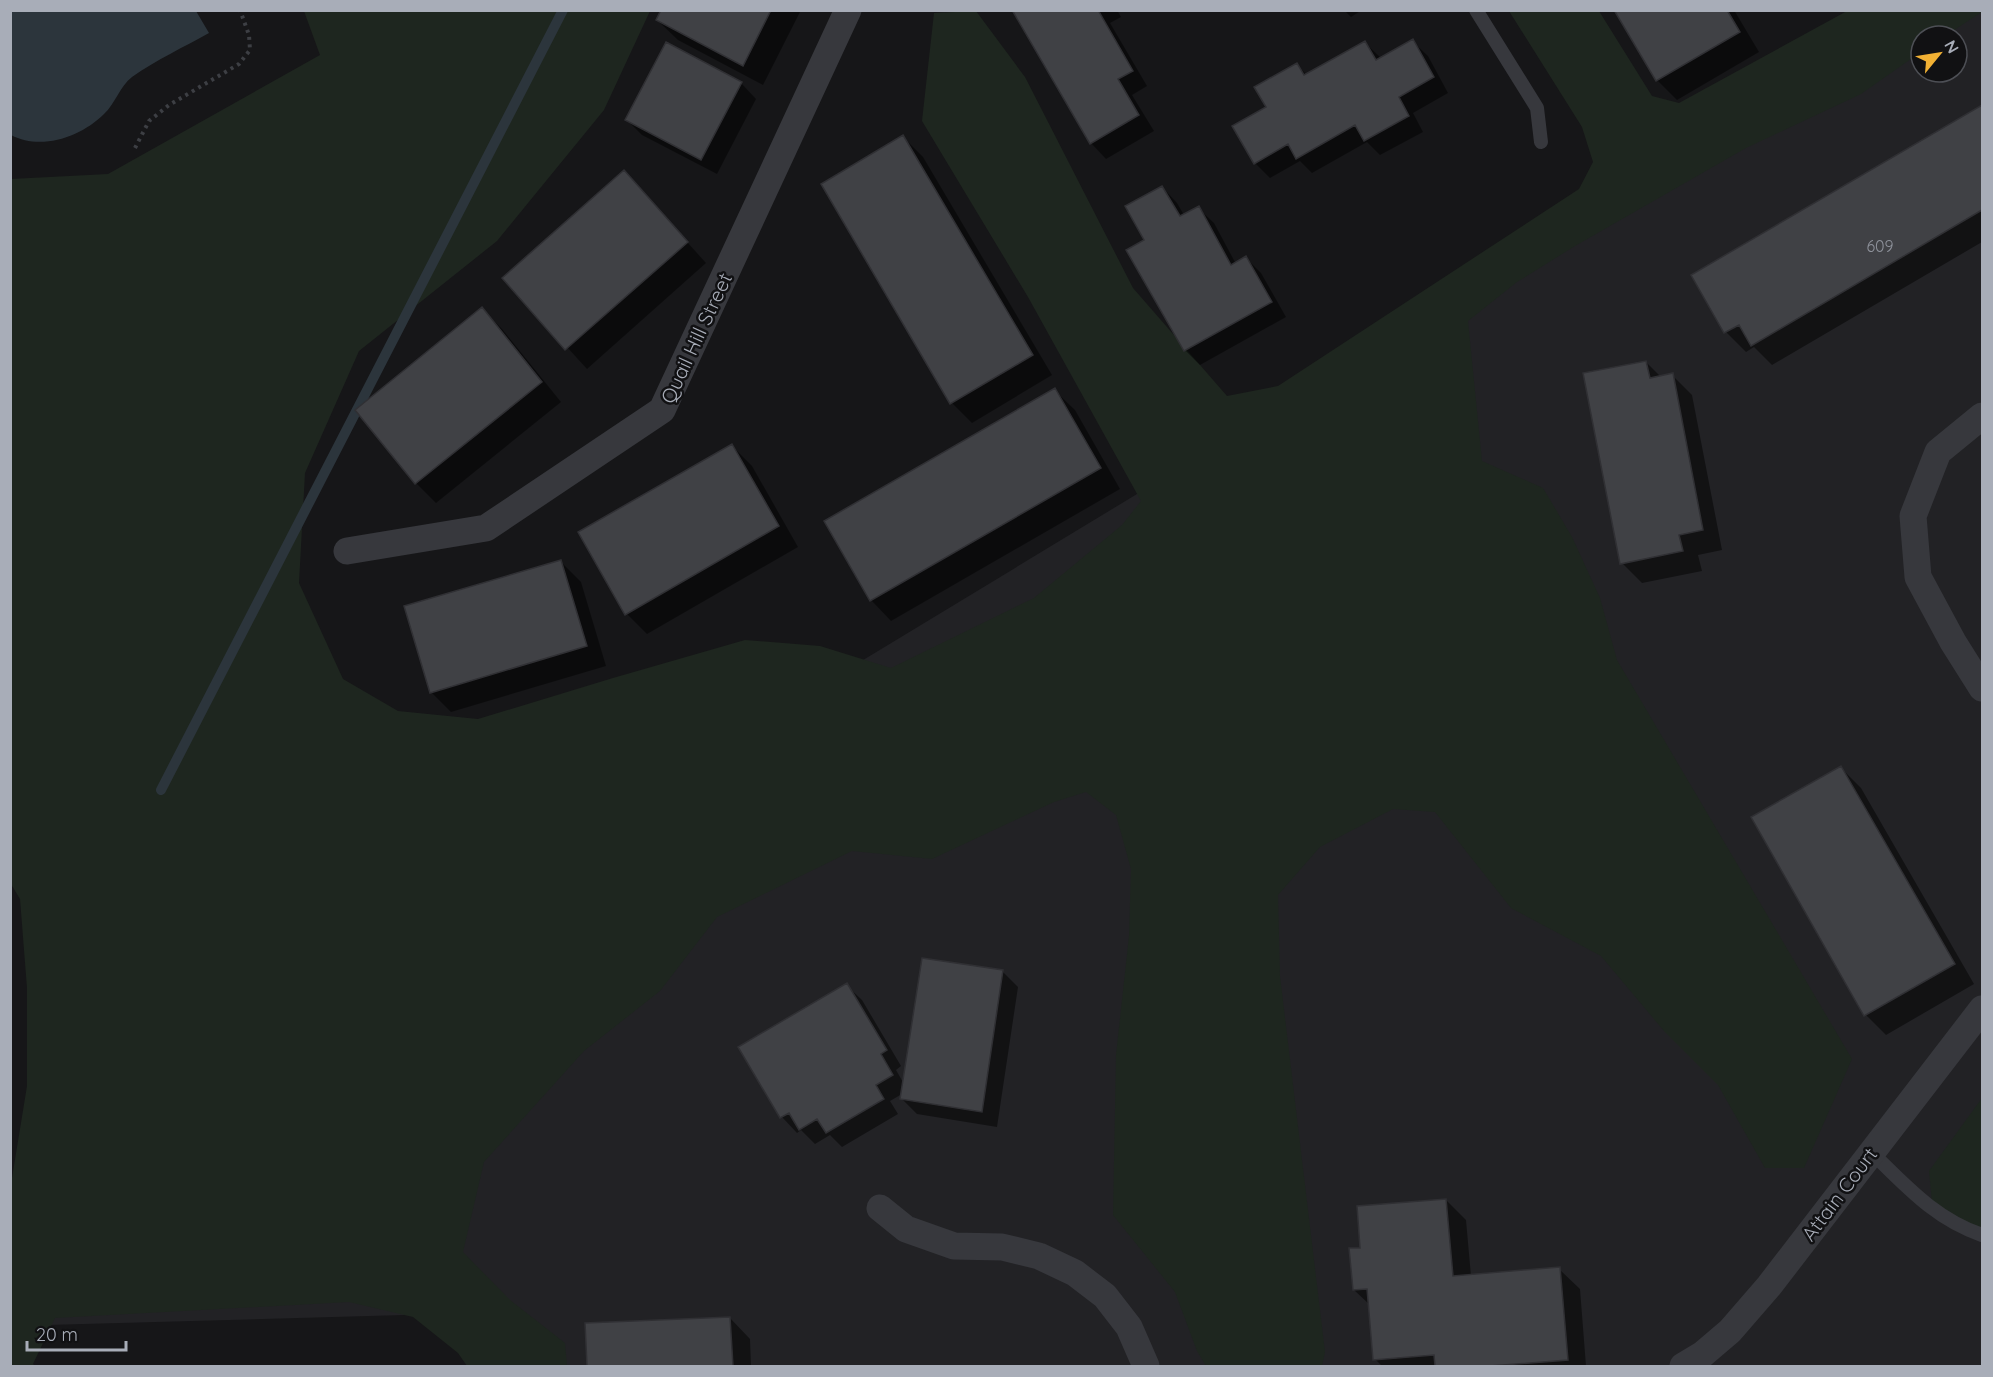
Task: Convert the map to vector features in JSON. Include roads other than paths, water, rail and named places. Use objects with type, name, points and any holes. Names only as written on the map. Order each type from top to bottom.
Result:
[{"type":"street","name":"Quail Hill Street","points":[[347,551],[486,528],[662,410],[848,10]]},
{"type":"street","points":[[1983,416],[1938,452],[1913,516],[1918,577],[1953,642],[1983,688]]},
{"type":"street","name":"Attain Court","points":[[1683,1366],[1703,1354],[1730,1331],[1769,1286],[1983,1009]]},
{"type":"street","points":[[880,1208],[906,1230],[954,1246],[1002,1247],[1039,1256],[1076,1273],[1105,1296],[1129,1327],[1146,1366]]},
{"type":"lane","points":[[1476,10],[1537,108],[1541,142]]},
{"type":"lane","points":[[1871,1152],[1927,1206],[1963,1228],[1983,1235]]},
{"type":"waterway","points":[[161,790],[563,10]]}]
